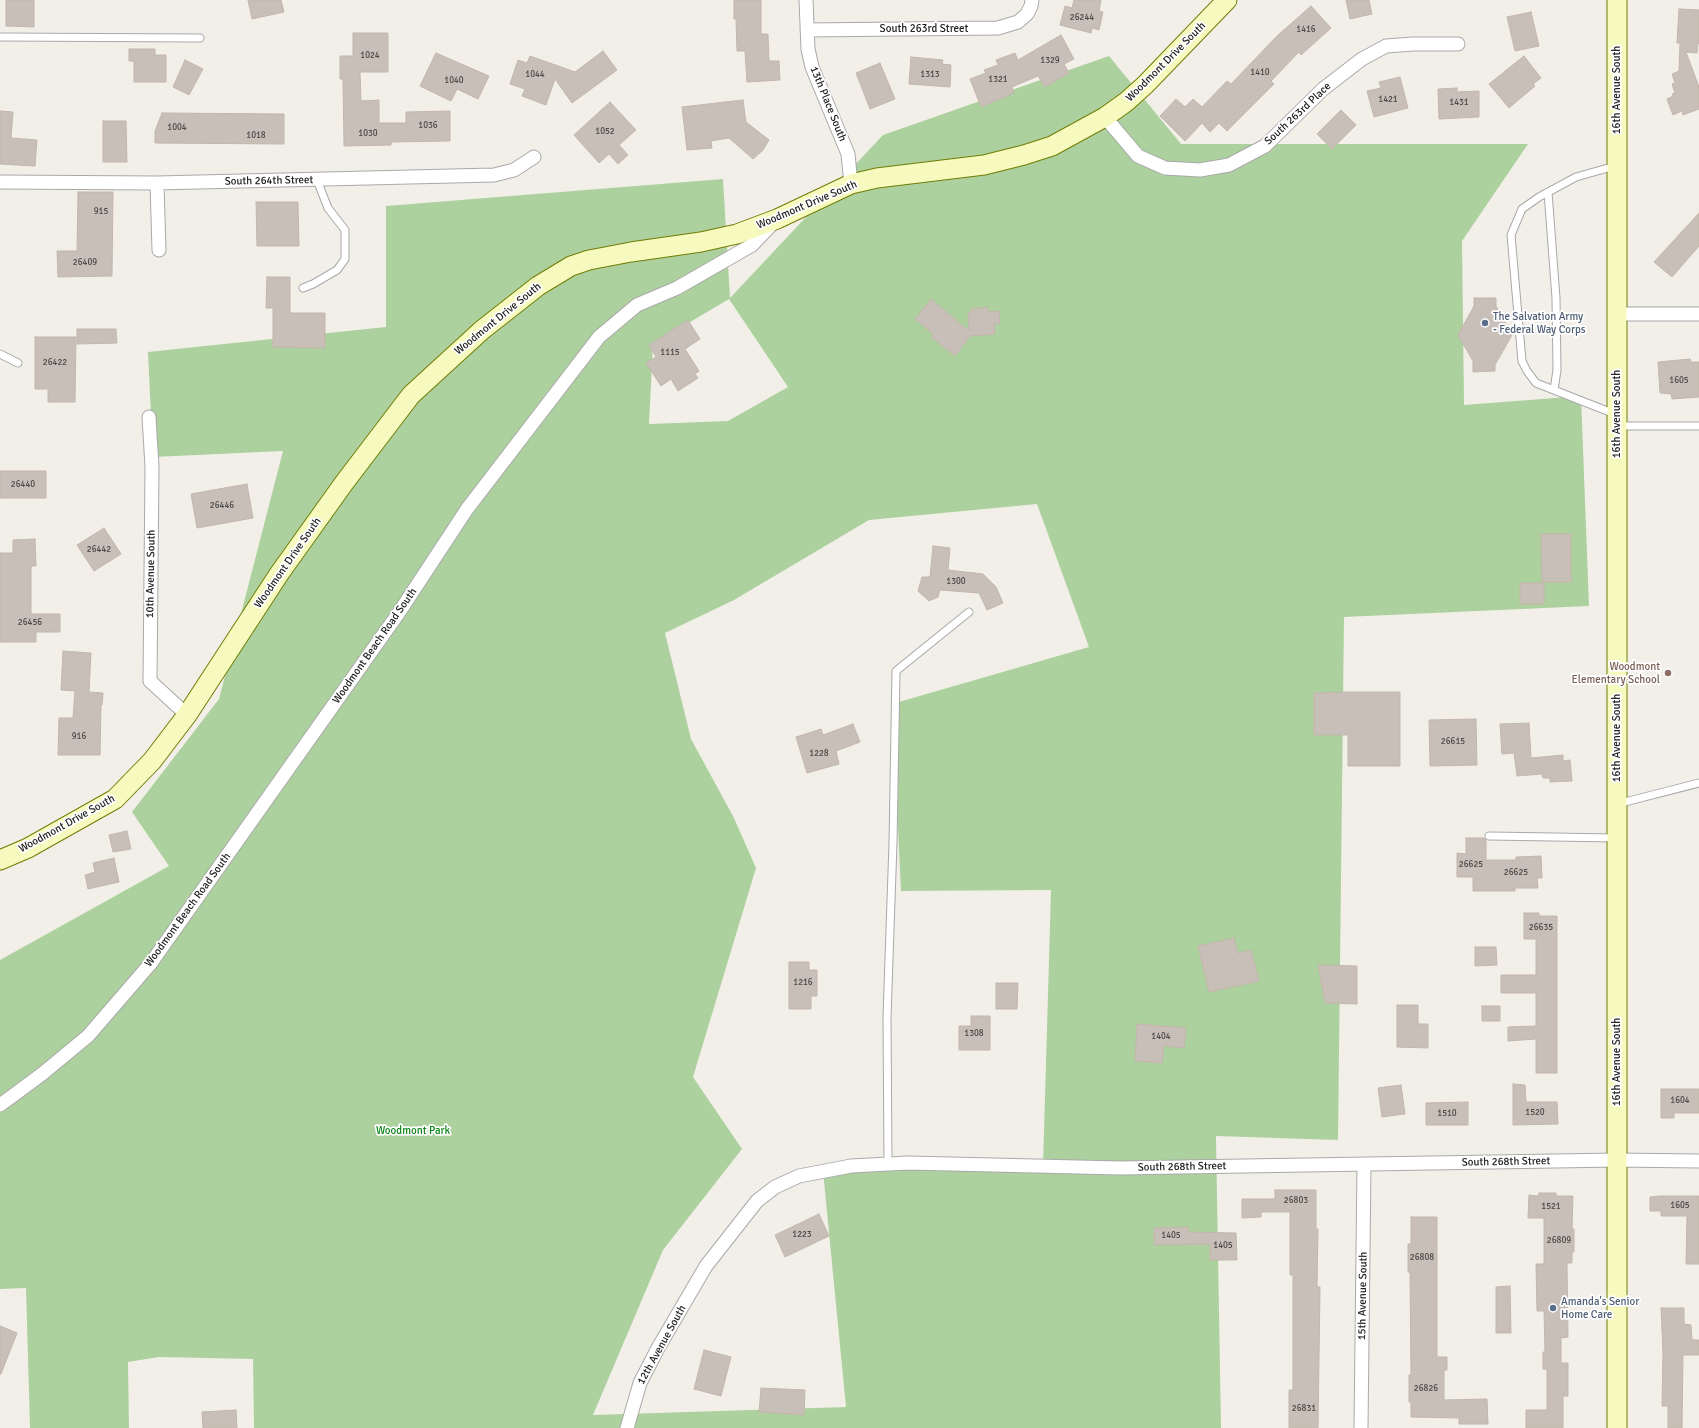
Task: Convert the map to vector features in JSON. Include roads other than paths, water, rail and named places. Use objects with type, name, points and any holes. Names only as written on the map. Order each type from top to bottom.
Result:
[{"type":"main road","name":"Woodmont Drive South","points":[[0,860],[28,848],[115,799],[152,761],[187,715],[279,574],[344,483],[411,395],[482,330],[538,286],[571,266],[589,260],[617,254],[701,242],[737,234],[777,220],[851,184],[877,178],[984,165],[1052,146],[1105,117],[1126,102],[1145,85],[1227,0]]},
{"type":"main road","name":"16th Avenue South","points":[[1617,0],[1617,1428]]},
{"type":"street","name":"13th Place South","points":[[806,0],[807,30],[812,67],[848,154],[851,184]]},
{"type":"street","name":"South 263rd Street","points":[[807,30],[998,28],[1018,22],[1027,14],[1031,3]]},
{"type":"street","name":"South 263rd Place","points":[[1105,117],[1138,156],[1165,168],[1200,170],[1229,165],[1265,146],[1322,89],[1362,59],[1386,46],[1413,44],[1458,44]]},
{"type":"street","name":"South 264th Street","points":[[0,182],[157,183],[494,176],[514,170],[534,158]]},
{"type":"street","points":[[157,183],[159,250]]},
{"type":"street","name":"Woodmont Beach Road South","points":[[0,1106],[88,1036],[151,963],[390,624],[467,509],[599,337],[637,305],[677,288],[752,245],[777,220]]},
{"type":"street","points":[[1617,314],[1699,314]]},
{"type":"street","name":"10th Avenue South","points":[[149,417],[152,468],[150,681],[187,715]]},
{"type":"street","name":"South 268th Street","points":[[706,1266],[757,1201],[776,1187],[799,1176],[823,1170],[851,1166],[908,1163],[1120,1168],[1617,1160],[1699,1161]]},
{"type":"street","name":"15th Avenue South","points":[[1361,1428],[1364,1165]]},
{"type":"street","name":"12th Avenue South","points":[[627,1428],[640,1383],[658,1348],[706,1266]]},
{"type":"lane","points":[[0,37],[200,38]]},
{"type":"lane","points":[[1617,165],[1576,177],[1548,192],[1522,209],[1511,235],[1522,362],[1536,383],[1617,420],[1699,426]]},
{"type":"lane","points":[[303,288],[337,270],[345,259],[345,230],[328,208],[317,180]]},
{"type":"lane","points":[[1548,192],[1556,298],[1557,370],[1554,390]]},
{"type":"lane","points":[[0,354],[18,363]]},
{"type":"lane","points":[[888,1164],[887,1017],[893,842],[896,671],[969,612]]},
{"type":"lane","points":[[1617,804],[1699,783]]},
{"type":"lane","points":[[1489,836],[1617,838]]},
{"type":"place","name":"The Salvation Army - Federal Way Corps","points":[[1485,323]]},
{"type":"place","name":"Woodmont Elementary School","points":[[1668,673]]},
{"type":"place","name":"Amanda's Senior Home Care","points":[[1553,1308]]},
{"type":"park label","name":"Woodmont Park","points":[[413,1131]]}]
